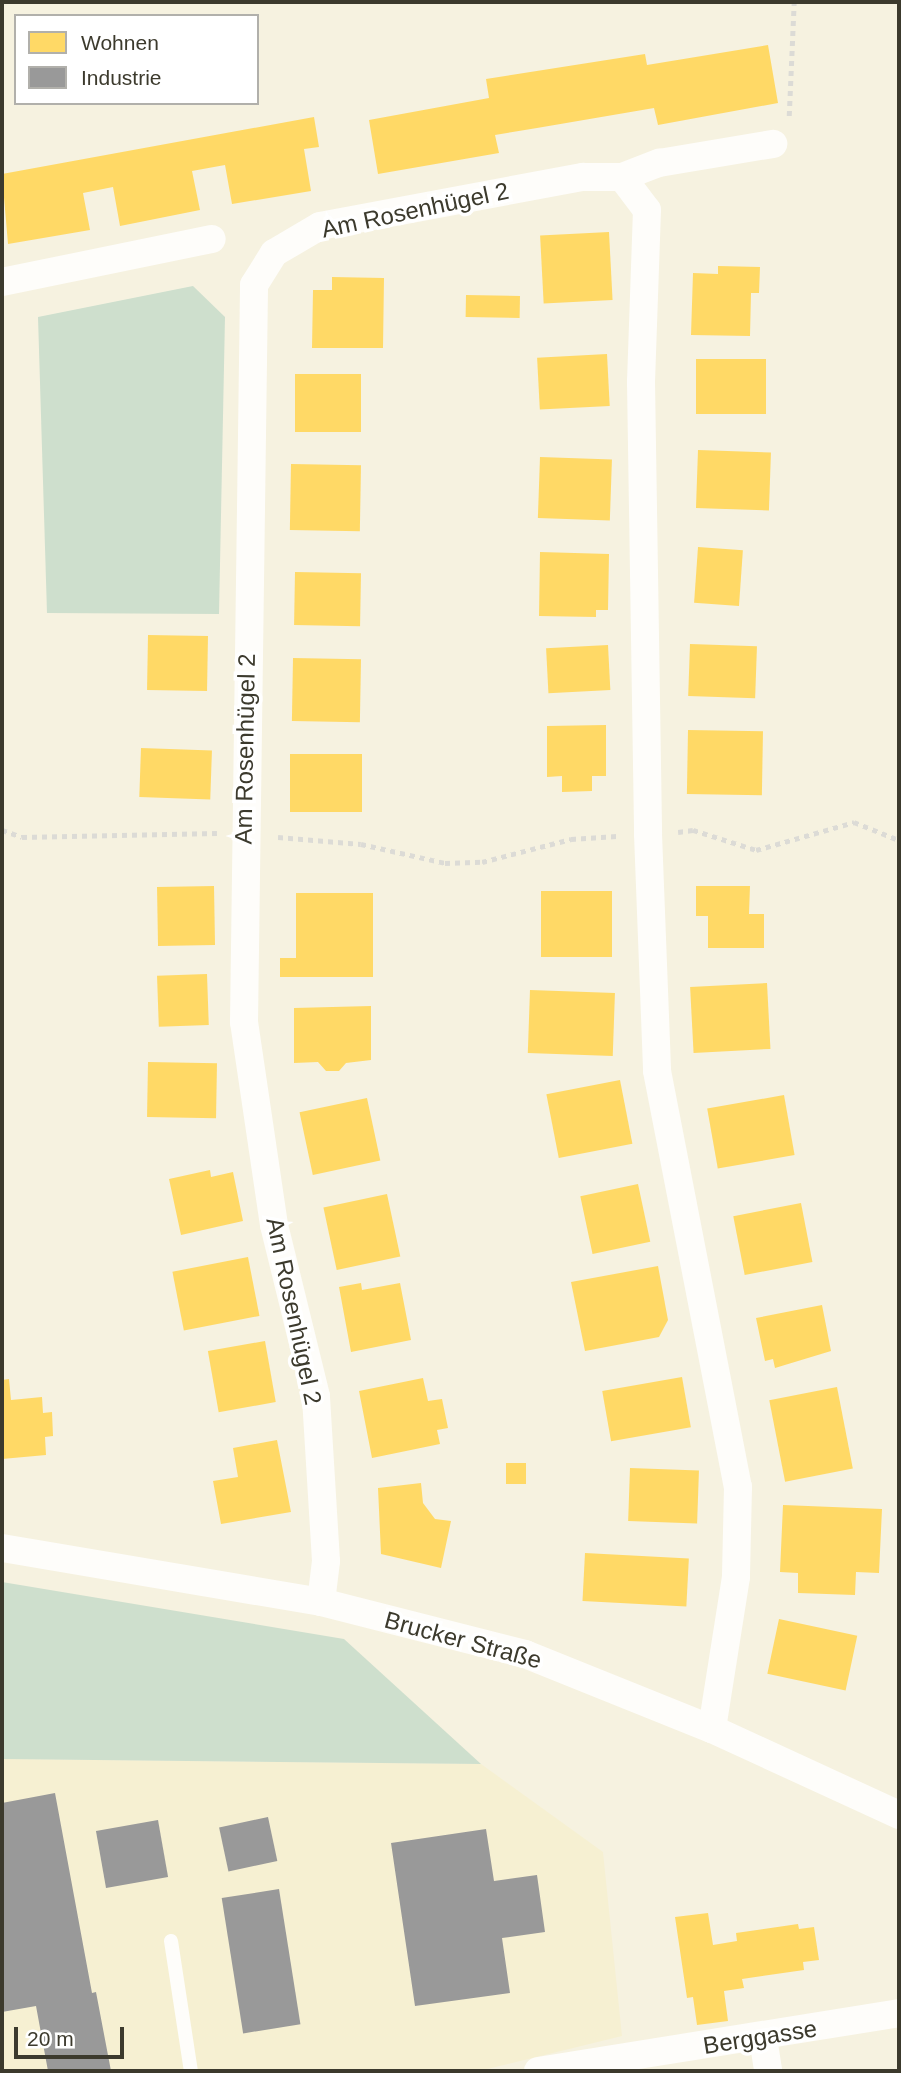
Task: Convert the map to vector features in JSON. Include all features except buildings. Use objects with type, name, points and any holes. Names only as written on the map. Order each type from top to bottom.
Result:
[{"type":"street","name":"Am Rosenhügel 2","points":[[321,1602],[326,1561],[316,1396],[274,1225],[244,1022],[243,832],[254,285],[274,253],[320,226],[583,177],[622,177],[659,163],[773,144]]},
{"type":"street","points":[[622,177],[646,210],[642,382],[648,834],[657,1071],[738,1487],[736,1577],[712,1729]]},
{"type":"street","points":[[2,282],[212,239]]},
{"type":"street","name":"Brucker Straße","points":[[2,1548],[321,1602],[525,1654],[712,1729],[899,1815]]},
{"type":"street","name":"Berggasse","points":[[538,2071],[763,2038],[899,2013]]},
{"type":"street","points":[[763,2038],[768,2071]]},
{"type":"lane","points":[[172,1941],[191,2071]]},
{"type":"path","points":[[773,144],[791,113],[793,2]]},
{"type":"path","points":[[2,830],[22,837],[243,832],[361,844],[445,863],[482,862],[571,839],[693,830],[756,850],[854,822],[899,840]]},
{"type":"shaded area","points":[[2,1759],[481,1764],[603,1852],[622,2036],[479,2071],[2,2071]]},
{"type":"green space","points":[[193,286],[225,317],[219,614],[47,613],[38,317]]},
{"type":"green space","points":[[2,1582],[344,1639],[481,1764],[2,1759]]}]
